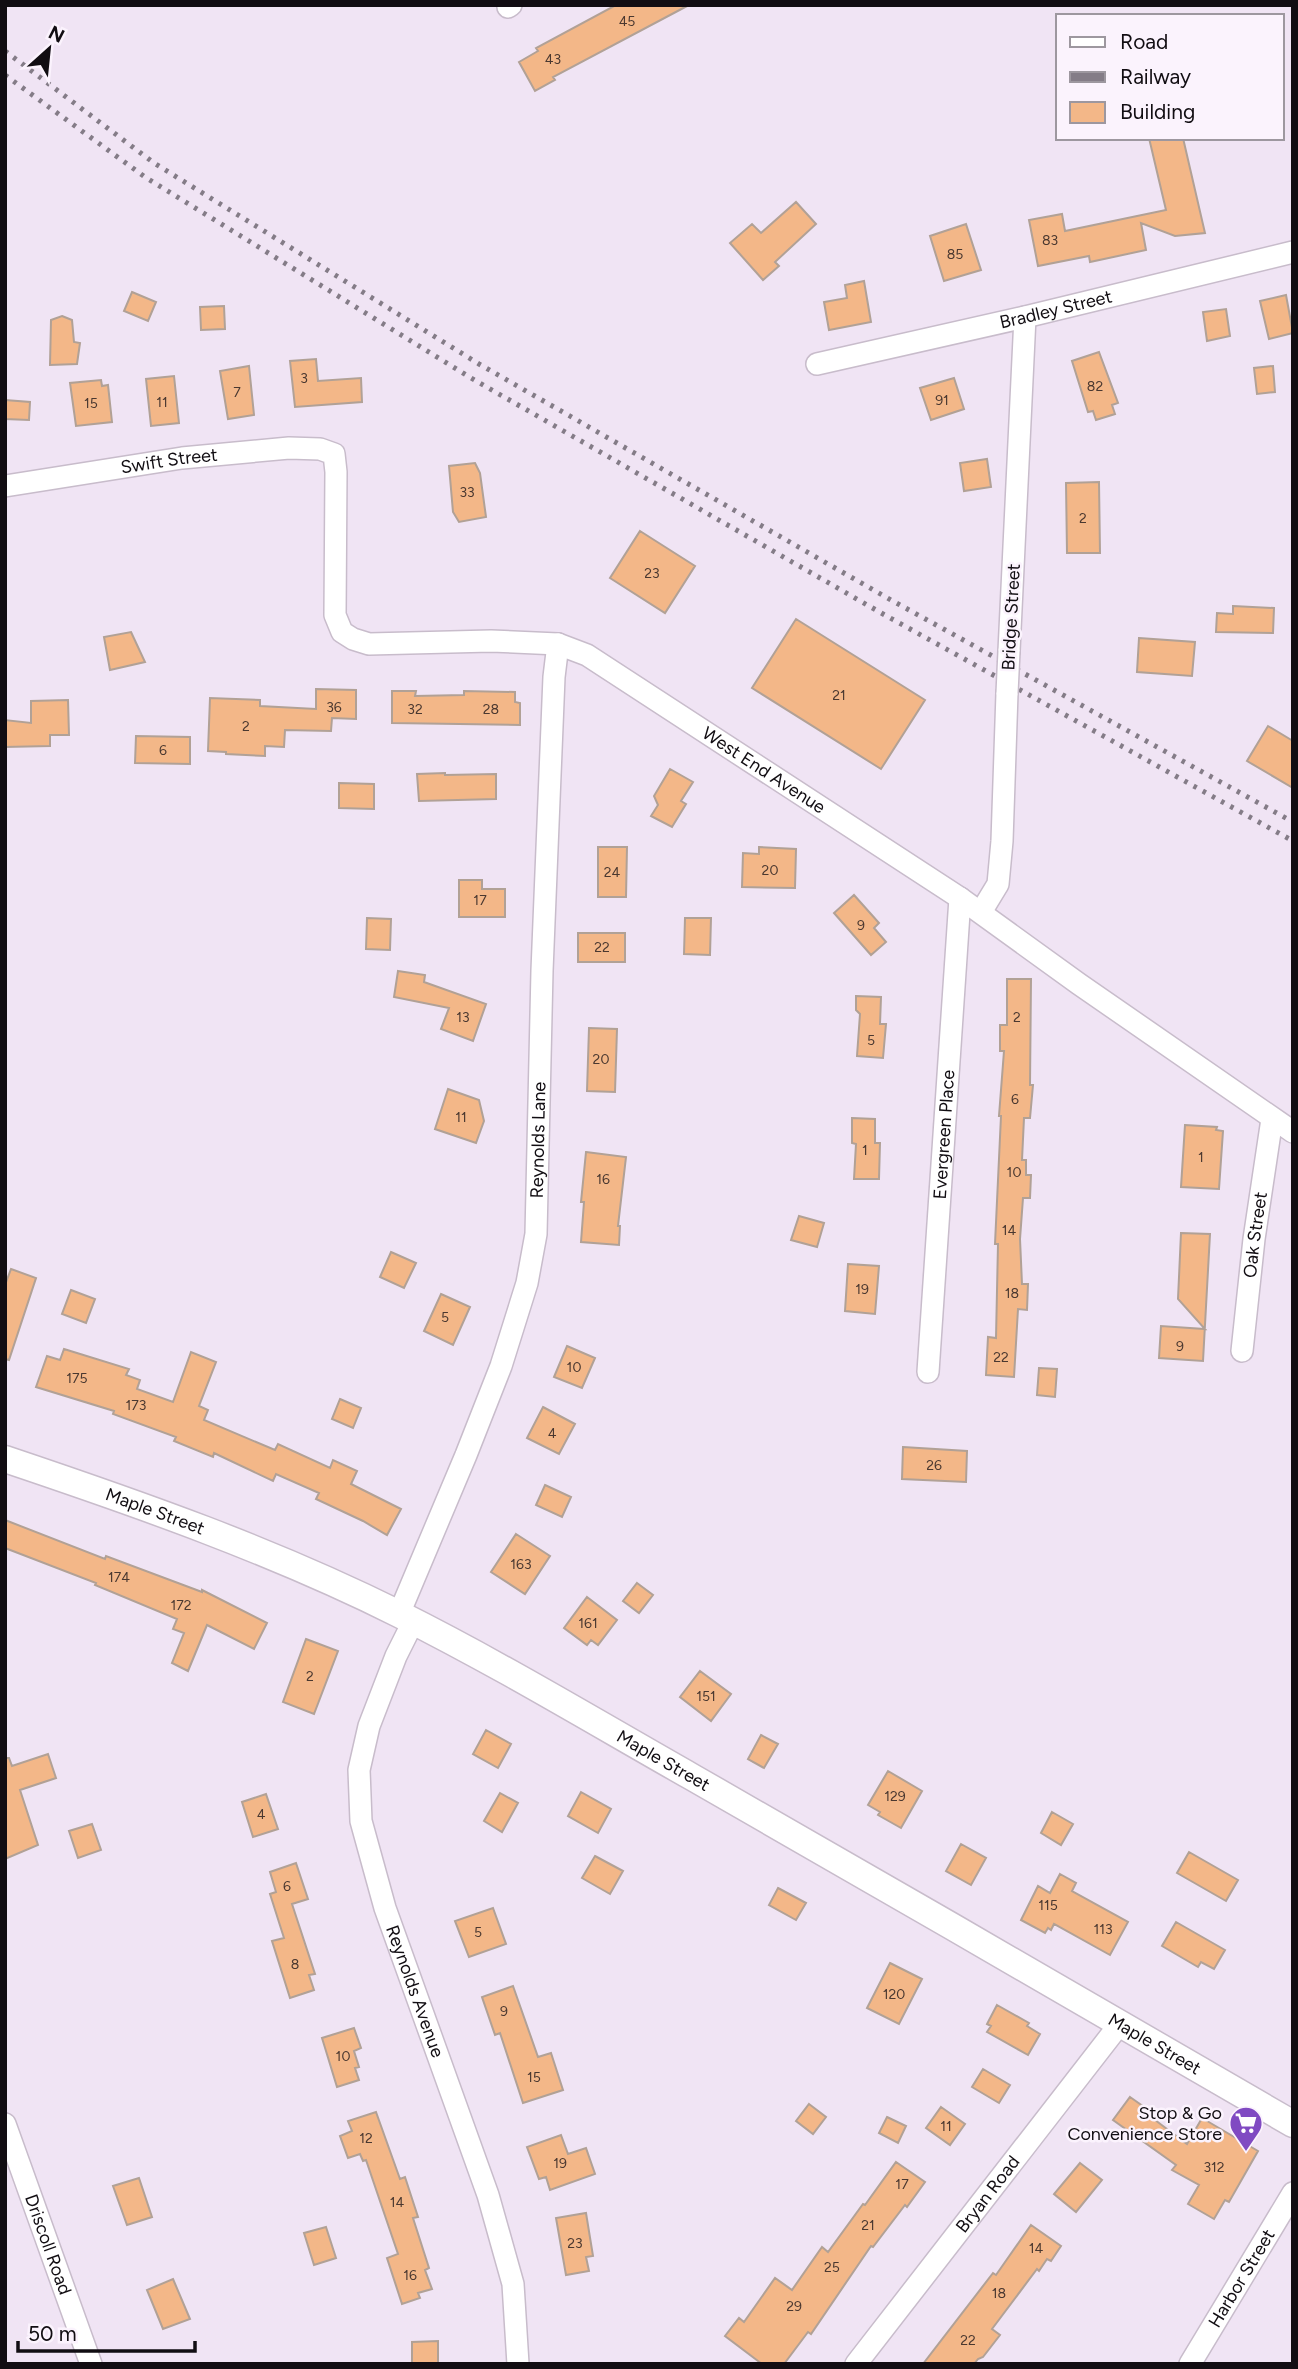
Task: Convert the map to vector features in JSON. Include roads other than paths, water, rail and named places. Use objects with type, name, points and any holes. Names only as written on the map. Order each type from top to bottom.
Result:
[{"type":"street","name":"Bradley Street","points":[[817,364],[1293,252]]},
{"type":"street","name":"Bridge Street","points":[[981,912],[998,884],[1002,841],[1025,317]]},
{"type":"street","name":"Swift Street","points":[[5,486],[183,457],[289,448],[320,449],[334,454]]},
{"type":"street","name":"West End Avenue","points":[[334,454],[335,615],[342,632],[369,644],[491,641],[558,644],[587,655],[981,912],[1079,984],[1293,1132]]},
{"type":"street","name":"Reynolds Lane","points":[[406,1618],[501,1366],[527,1283],[534,1246],[547,838],[554,677],[558,644]]},
{"type":"street","name":"Evergreen Place","points":[[928,1372],[960,898]]},
{"type":"street","name":"Oak Street","points":[[1242,1351],[1254,1239],[1272,1119]]},
{"type":"street","name":"Maple Street","points":[[5,1459],[209,1531],[320,1577],[406,1618],[540,1690],[774,1823],[1293,2124]]},
{"type":"street","name":"Reynolds Avenue","points":[[406,1618],[396,1656],[369,1726],[359,1770],[361,1821],[384,1908],[488,2195],[513,2284],[518,2364]]},
{"type":"street","name":"Bryan Road","points":[[856,2364],[1119,2025]]},
{"type":"street","name":"Driscoll Road","points":[[5,2124],[90,2364]]},
{"type":"street","name":"Harbor Street","points":[[1190,2364],[1293,2193]]},
{"type":"railway","points":[[5,51],[154,163],[479,364],[891,600],[1293,822]]},
{"type":"railway","points":[[5,75],[145,177],[471,378],[883,614],[1293,841]]},
{"type":"place","name":"Stop & Go Convenience Store","points":[[1246,2153]]}]
